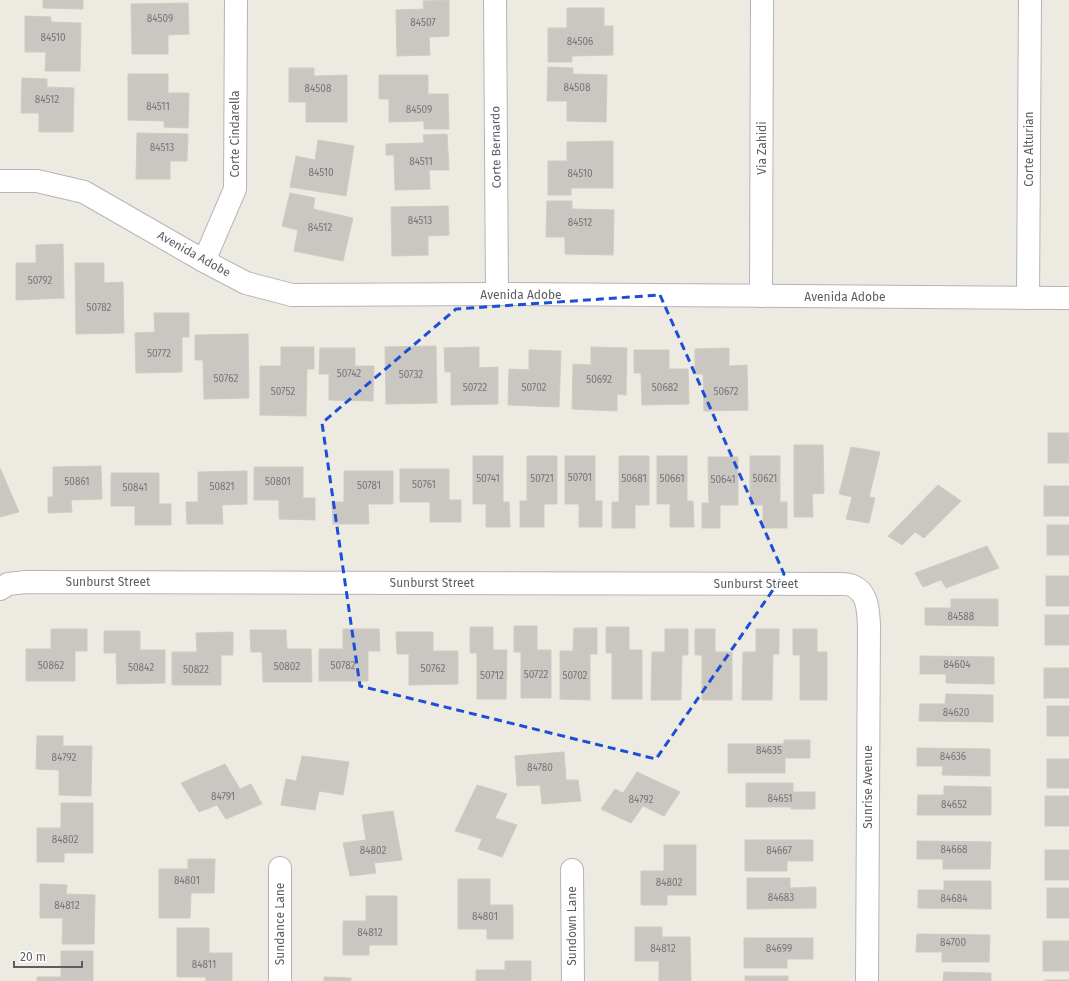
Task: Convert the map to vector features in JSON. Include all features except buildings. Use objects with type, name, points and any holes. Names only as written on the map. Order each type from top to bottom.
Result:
[{"type":"street","name":"Corte Cindarella","points":[[204,261],[235,189],[236,0]]},
{"type":"street","name":"Corte Bernardo","points":[[495,0],[497,294]]},
{"type":"street","name":"Via Zahidi","points":[[761,296],[762,0]]},
{"type":"street","name":"Corte Alturian","points":[[1028,298],[1030,0]]},
{"type":"street","name":"Avenida Adobe","points":[[0,181],[37,181],[84,192],[204,261],[246,283],[292,295],[497,294],[1069,298]]},
{"type":"street","name":"Sunburst Street","points":[[0,589],[8,584],[26,582],[833,584],[852,585],[863,593]]},
{"type":"street","name":"Sunrise Avenue","points":[[863,593],[868,606],[869,624],[867,981]]},
{"type":"street","name":"Sundance Lane","points":[[280,868],[280,981]]},
{"type":"street","name":"Sundown Lane","points":[[572,870],[573,981]]},
{"type":"highlighted area","points":[[660,295],[784,574],[656,759],[360,686],[322,423],[456,309]]}]
